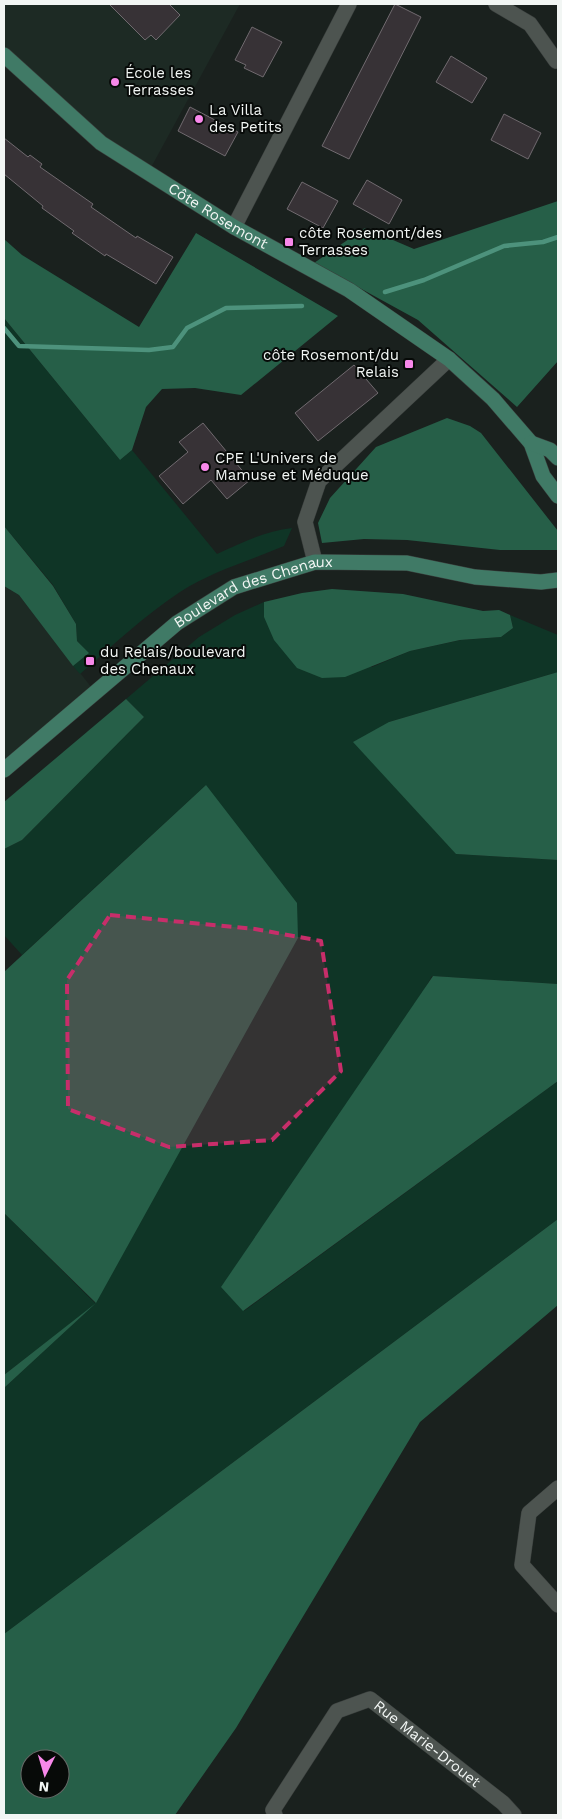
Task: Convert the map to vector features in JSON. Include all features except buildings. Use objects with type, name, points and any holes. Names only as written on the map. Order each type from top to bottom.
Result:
[{"type":"street","points":[[234,228],[349,4]]},
{"type":"street","points":[[496,4],[530,24],[556,62]]},
{"type":"street","name":"Côte Rosemont","points":[[4,55],[101,143],[234,228],[349,290],[449,359],[493,399],[531,443],[543,476],[558,496]]},
{"type":"street","points":[[315,562],[305,522],[319,481],[449,359]]},
{"type":"street","name":"Côte Rosemont","points":[[531,443],[550,450],[558,458]]},
{"type":"street","name":"Boulevard des Chenaux","points":[[4,770],[176,623],[234,587],[315,562],[407,563],[475,577],[541,582],[558,580]]},
{"type":"street","points":[[558,1488],[528,1514],[522,1565],[558,1605]]},
{"type":"street","name":"Rue Marie-Drouet","points":[[275,1815],[273,1810],[337,1711],[370,1699],[503,1803],[514,1815]]},
{"type":"highlighted area","points":[[110,915],[255,929],[321,941],[341,1071],[272,1140],[169,1147],[68,1109],[67,980]]},
{"type":"shaded area","name":"École les Terrasses","points":[[4,4],[240,4],[148,173],[4,55]]},
{"type":"shaded area","points":[[4,586],[19,595],[95,692],[4,770]]},
{"type":"green space","points":[[558,201],[558,361],[517,407],[418,320],[314,263],[365,228],[414,249]]},
{"type":"green space","points":[[196,233],[338,316],[241,395],[195,388],[162,389],[146,407],[132,450],[120,460],[4,318],[4,239],[22,255],[139,327]]},
{"type":"green space","points":[[4,318],[120,460],[132,450],[217,554],[263,535],[292,528],[284,546],[218,572],[180,592],[141,621],[80,674],[73,666],[88,653],[77,641],[76,624],[53,585],[4,526]]},
{"type":"green space","points":[[447,418],[470,426],[481,433],[558,531],[558,550],[500,550],[407,540],[364,539],[322,543],[318,523],[330,498],[376,447]]},
{"type":"green space","points":[[4,526],[53,586],[76,624],[77,641],[89,653],[73,666],[19,595],[4,586]]},
{"type":"green space","points":[[332,589],[403,594],[483,611],[499,610],[510,615],[513,628],[501,637],[460,640],[410,651],[345,677],[322,678],[297,668],[274,640],[264,617],[264,602],[302,593]]},
{"type":"green space","points":[[264,602],[264,617],[372,667],[410,651],[461,640],[501,637],[513,628],[510,615],[558,635],[558,672],[389,722],[456,854],[558,860],[558,984],[432,976],[244,1311],[558,1081],[558,1219],[4,1634],[4,1388],[89,1309],[4,1375],[4,1213],[95,1303],[206,785],[22,955],[4,935],[4,849],[22,840],[144,717],[126,699],[199,637],[235,615]]},
{"type":"green space","points":[[558,672],[558,860],[456,854],[353,742],[389,722]]},
{"type":"green space","points":[[126,699],[144,717],[22,840],[4,849],[4,802]]},
{"type":"green space","points":[[206,785],[297,903],[298,938],[96,1303],[4,1213],[4,972]]},
{"type":"green space","points":[[433,976],[558,984],[558,1081],[243,1311],[221,1287]]},
{"type":"green space","points":[[558,1219],[558,1305],[420,1422],[236,1728],[175,1815],[4,1815],[4,1634]]},
{"type":"green space","points":[[96,1303],[4,1388],[4,1375]]},
{"type":"waterway","points":[[385,292],[424,280],[504,246],[543,242],[558,237]]},
{"type":"waterway","points":[[4,328],[19,346],[149,350],[173,347],[187,328],[226,308],[302,306]]},
{"type":"place","name":"École les Terrasses","points":[[115,82]]},
{"type":"place","name":"La Villa des Petits","points":[[199,119]]},
{"type":"place","name":"côte Rosemont/des Terrasses","points":[[289,242]]},
{"type":"place","name":"côte Rosemont/du Relais","points":[[409,364]]},
{"type":"place","name":"CPE L'Univers de Mamuse et Méduque","points":[[205,467]]},
{"type":"place","name":"du Relais/boulevard des Chenaux","points":[[90,661]]}]
